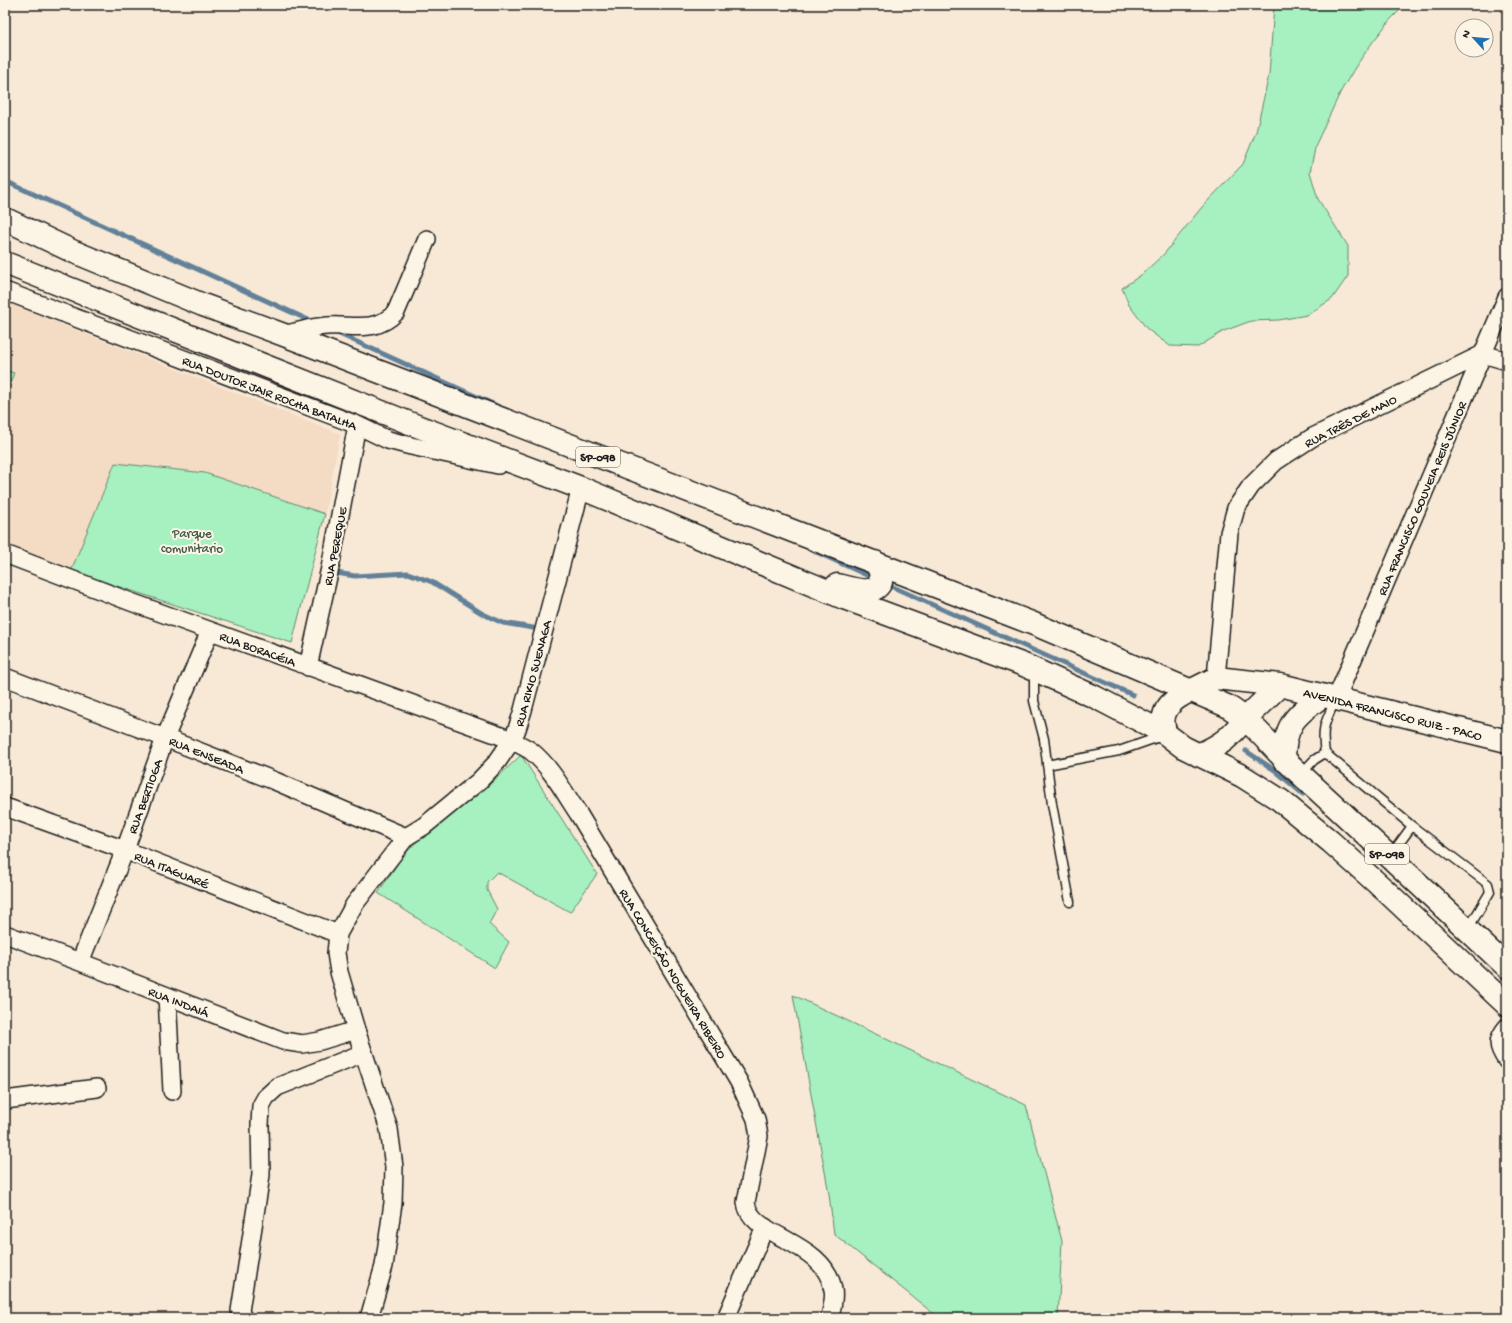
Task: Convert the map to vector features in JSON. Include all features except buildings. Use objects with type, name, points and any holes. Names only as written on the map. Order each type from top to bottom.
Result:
[{"type":"main road","name":"SP-098","points":[[5,220],[79,254],[203,305],[876,562],[1034,624],[1227,706],[1245,719],[1284,760],[1390,856],[1507,967]]},
{"type":"main road","name":"SP-098","points":[[5,263],[417,426],[581,488],[797,577],[844,598],[1034,670],[1088,694],[1166,734],[1183,747],[1242,776],[1280,800],[1331,842],[1388,893],[1507,1005]]},
{"type":"main road","points":[[797,577],[860,590],[870,590],[876,588],[881,582],[880,571],[876,562]]},
{"type":"main road","points":[[1166,734],[1163,726],[1164,716],[1168,707],[1177,697],[1216,678]]},
{"type":"main road","name":"AVENIDA FRANCISCO RUIZ - PACO","points":[[1216,678],[1280,684],[1329,698],[1507,741]]},
{"type":"main road","points":[[1198,755],[1221,744],[1280,684]]},
{"type":"main road","points":[[1284,760],[1284,746],[1289,727],[1307,708],[1329,698]]},
{"type":"street","points":[[284,335],[312,328],[328,326],[368,327],[380,324],[389,319],[396,312],[427,239]]},
{"type":"street","name":"RUA DOUTOR JAIR ROCHA BATALHA","points":[[5,291],[357,425],[388,440],[541,473]]},
{"type":"street","name":"RUA FRANCISCO GOUVEIA REIS JÚNIOR","points":[[1329,698],[1507,297]]},
{"type":"street","points":[[1483,354],[1507,361]]},
{"type":"street","name":"RUA TRÊS DE MAIO","points":[[1216,678],[1229,533],[1236,508],[1251,486],[1276,461],[1313,437],[1483,354]]},
{"type":"street","name":"RUA PEREQUE","points":[[308,667],[330,568],[357,425]]},
{"type":"street","name":"RUA RIKIO SUENAGA","points":[[369,1318],[384,1266],[393,1203],[394,1167],[389,1129],[356,1030],[339,972],[336,953],[338,934],[354,905],[406,837],[424,826],[479,781],[497,762],[512,740],[523,710],[581,488]]},
{"type":"street","name":"RUA BORACÉIA","points":[[5,554],[308,667],[512,740]]},
{"type":"street","name":"RUA BERTIOGA","points":[[80,962],[125,850],[165,738],[210,631]]},
{"type":"street","name":"RUA ENSEADA","points":[[5,678],[275,781],[406,837]]},
{"type":"street","name":"RUA CONCEIÇÃO NOGUEIRA RIBEIRO","points":[[512,740],[530,751],[542,762],[578,813],[739,1082],[756,1119],[759,1136],[746,1202],[746,1209],[751,1217],[765,1227]]},
{"type":"street","name":"RUA ITAGUARÉ","points":[[5,807],[125,850],[338,934]]},
{"type":"street","name":"RUA INDAIÁ","points":[[5,934],[283,1041],[302,1044],[356,1030]]},
{"type":"street","points":[[167,996],[172,1091]]},
{"type":"street","points":[[1507,1027],[1501,1035],[1499,1046],[1507,1061]]},
{"type":"street","points":[[242,1318],[240,1311],[261,1176],[261,1106],[266,1097],[277,1087],[364,1053]]},
{"type":"street","points":[[5,1100],[97,1088]]},
{"type":"street","points":[[726,1318],[765,1227],[818,1260],[829,1275],[834,1291],[830,1318]]},
{"type":"lane","points":[[1034,670],[1034,700],[1044,739],[1052,804],[1070,902]]},
{"type":"lane","points":[[1329,698],[1322,738],[1325,753],[1412,826],[1488,884],[1490,892],[1468,930]]},
{"type":"lane","points":[[1047,765],[1118,751],[1166,734]]},
{"type":"lane","points":[[1300,775],[1314,760],[1325,753]]},
{"type":"lane","points":[[1390,856],[1412,826]]},
{"type":"shaded area","points":[[5,302],[340,434],[325,514],[205,473],[115,463],[71,571],[5,546]]},
{"type":"green space","points":[[1274,5],[1405,5],[1390,20],[1372,43],[1341,91],[1316,144],[1310,172],[1318,199],[1348,246],[1348,276],[1332,299],[1307,315],[1279,320],[1251,321],[1224,331],[1198,347],[1170,346],[1147,329],[1129,305],[1122,288],[1141,275],[1164,254],[1202,207],[1243,164],[1256,132],[1269,75]]},
{"type":"green space","points":[[5,370],[14,373],[5,396]]},
{"type":"green space","name":"Parque comunitario","points":[[115,463],[205,473],[325,514],[292,643],[71,571]]},
{"type":"green space","points":[[521,755],[597,874],[570,912],[497,872],[487,882],[487,890],[497,909],[489,924],[509,942],[495,968],[378,893],[402,857],[426,832],[484,790]]},
{"type":"green space","points":[[793,995],[1026,1105],[1062,1241],[1058,1318],[939,1318],[834,1234],[829,1194]]},
{"type":"waterway","points":[[5,181],[315,323]]},
{"type":"waterway","points":[[335,332],[495,405]]},
{"type":"waterway","points":[[810,549],[875,579]]},
{"type":"waterway","points":[[336,573],[355,576],[408,573],[432,582],[483,614],[503,623],[533,628]]},
{"type":"waterway","points":[[884,583],[1133,695]]},
{"type":"waterway","points":[[1246,751],[1276,771],[1303,794]]}]
